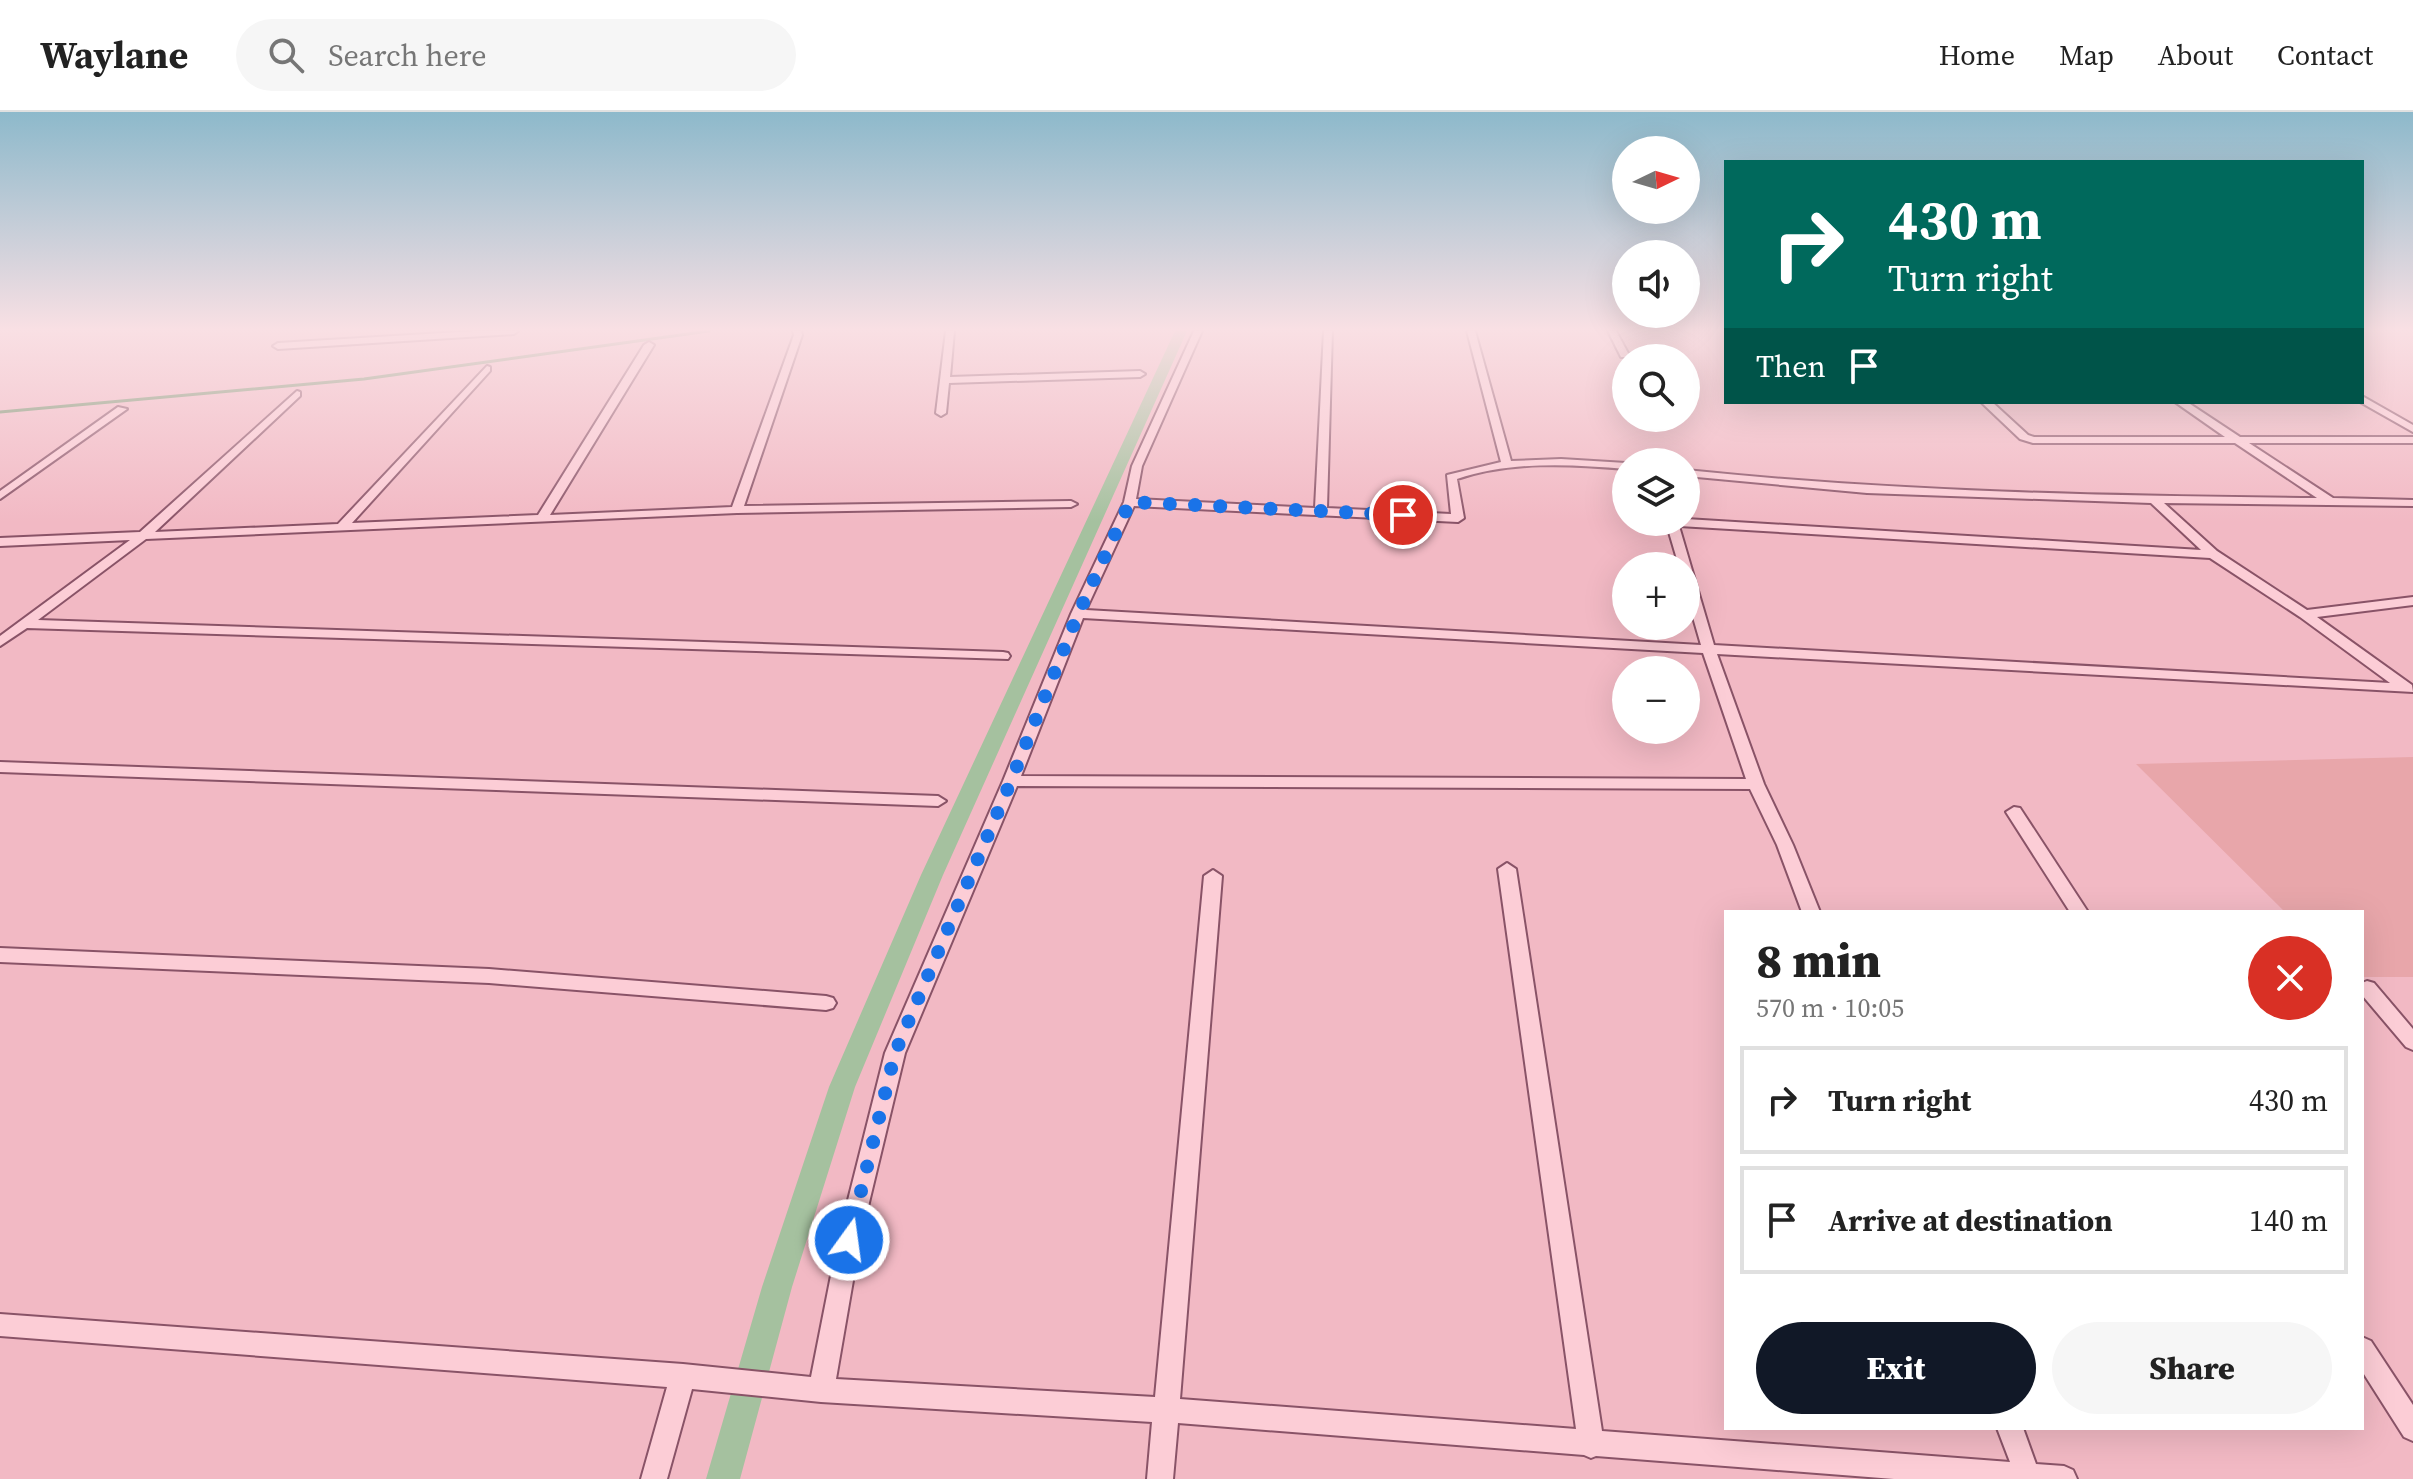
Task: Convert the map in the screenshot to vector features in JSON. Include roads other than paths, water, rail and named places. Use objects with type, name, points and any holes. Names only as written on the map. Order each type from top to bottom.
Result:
[{"type":"street","points":[[0,642],[143,536],[296,395]]},
{"type":"street","points":[[341,528],[463,395]]},
{"type":"street","points":[[541,520],[618,395]]},
{"type":"street","points":[[737,510],[777,395]]},
{"type":"street","points":[[941,413],[943,395]]},
{"type":"street","points":[[821,1390],[849,1240],[895,1053],[1011,781],[1078,614],[1130,502],[1137,466],[1169,395]]},
{"type":"street","points":[[1321,511],[1326,395]]},
{"type":"street","points":[[1488,395],[1507,465]]},
{"type":"street","points":[[2364,400],[2413,429]]},
{"type":"street","points":[[1988,404],[2024,437],[2033,440],[2231,437],[2413,440]]},
{"type":"street","points":[[2183,404],[2330,502]]},
{"type":"street","points":[[0,496],[122,409]]},
{"type":"street","points":[[1130,502],[1458,518],[1451,477],[1507,465],[1612,466]]},
{"type":"street","points":[[1700,475],[1772,483],[2009,497],[2413,503]]},
{"type":"street","points":[[2152,498],[2213,554],[2305,614],[2410,690]]},
{"type":"street","points":[[0,542],[737,510],[1071,504]]},
{"type":"street","points":[[1700,524],[2213,554]]},
{"type":"street","points":[[2305,614],[2413,601]]},
{"type":"street","points":[[1078,614],[2410,690]]},
{"type":"street","points":[[1700,619],[1756,784],[1785,845],[1810,910]]},
{"type":"street","points":[[27,624],[1003,656]]},
{"type":"street","points":[[0,767],[938,801]]},
{"type":"street","points":[[1011,781],[1756,784]]},
{"type":"street","points":[[2014,812],[2078,910]]},
{"type":"street","points":[[1507,869],[1591,1445]]},
{"type":"street","points":[[1160,1479],[1213,876]]},
{"type":"street","points":[[0,955],[489,976],[826,1003]]},
{"type":"street","points":[[2367,988],[2413,1042]]},
{"type":"street","points":[[0,1325],[683,1376],[821,1390],[1165,1410],[2064,1479]]},
{"type":"street","points":[[2364,1352],[2413,1428]]},
{"type":"street","points":[[654,1479],[683,1376]]},
{"type":"street","points":[[2011,1430],[2028,1476]]},
{"type":"waterway","points":[[0,412],[190,395]]},
{"type":"waterway","points":[[723,1479],[777,1287],[842,1087],[932,875],[1152,395]]}]
